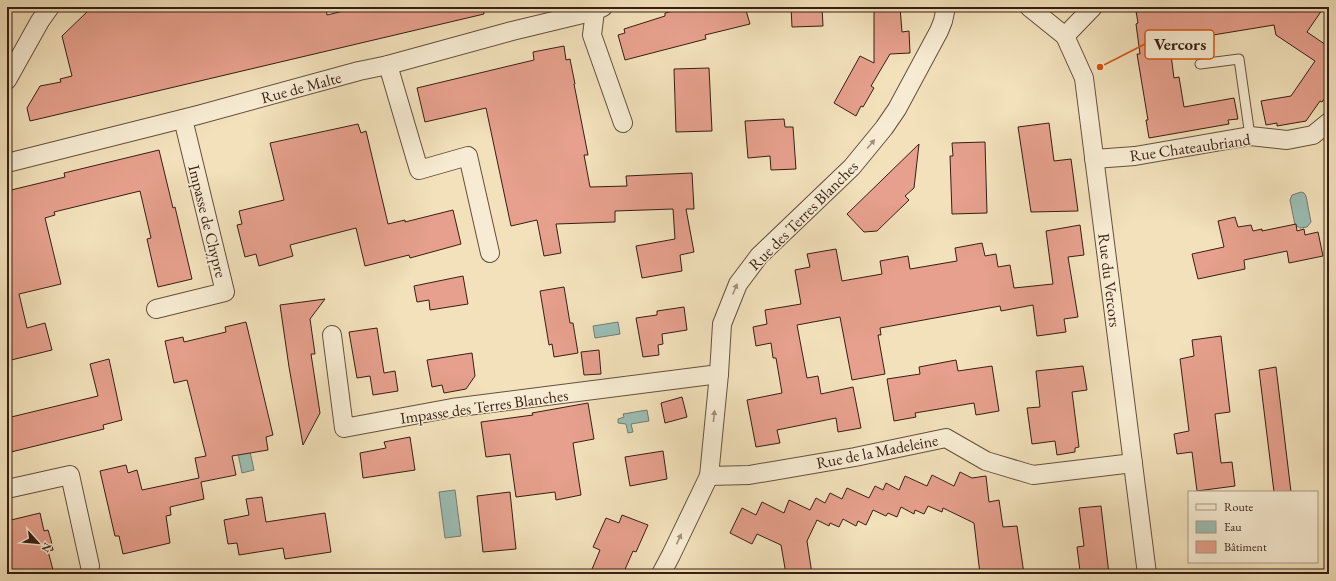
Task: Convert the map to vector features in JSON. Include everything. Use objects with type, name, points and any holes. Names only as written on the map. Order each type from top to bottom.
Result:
[{"type":"street","points":[[7,80],[40,21],[50,7]]},
{"type":"street","name":"Rue des Terres Blanches","points":[[660,574],[671,555],[708,476],[719,374],[722,324],[738,284],[759,256],[852,167],[884,128],[897,109],[939,31],[944,21],[946,7]]},
{"type":"street","name":"Rue du Vercors","points":[[1029,7],[1065,36],[1084,78],[1147,574]]},
{"type":"street","points":[[1065,36],[1093,7]]},
{"type":"street","points":[[599,9],[592,35],[623,123]]},
{"type":"street","name":"Rue de Malte","points":[[7,163],[183,119],[359,71],[388,65],[599,9]]},
{"type":"street","points":[[388,65],[419,170],[468,156],[490,253]]},
{"type":"street","name":"Impasse de Chypre","points":[[151,310],[225,292],[183,119]]},
{"type":"street","name":"Rue Chateaubriand","points":[[1094,159],[1135,156],[1250,136],[1287,140],[1312,135],[1329,122]]},
{"type":"street","name":"Impasse des Terres Blanches","points":[[332,335],[344,428],[452,408],[719,374]]},
{"type":"street","name":"Rue de la Madeleine","points":[[708,476],[749,475],[855,457],[946,438],[986,462],[1033,475],[1133,463]]},
{"type":"street","points":[[7,490],[70,475],[90,566]]},
{"type":"lane","points":[[1200,64],[1239,59],[1250,136]]},
{"type":"water","points":[[1301,192],[1306,196],[1311,222],[1307,227],[1300,228],[1295,225],[1290,200],[1292,195]]},
{"type":"water","points":[[618,322],[620,334],[595,338],[593,326]]},
{"type":"water","points":[[647,410],[649,421],[631,424],[633,432],[628,433],[626,424],[618,423],[618,419],[624,417],[623,414]]},
{"type":"water","points":[[249,447],[254,470],[242,473],[237,449]]},
{"type":"water","points":[[455,490],[461,536],[445,538],[439,492]]},
{"type":"building","points":[[105,7],[326,7],[327,15],[360,7],[483,7],[484,14],[30,121],[27,108],[40,86],[61,82],[60,79],[72,76],[62,36],[88,11]]},
{"type":"building","points":[[676,7],[745,7],[750,24],[705,35],[706,39],[625,60],[618,35],[625,33],[624,29],[665,16],[665,13],[677,10]]},
{"type":"building","points":[[791,7],[822,7],[823,26],[792,27]]},
{"type":"building","points":[[874,7],[900,7],[902,32],[909,31],[910,53],[890,54],[871,86],[874,88],[863,107],[861,106],[856,116],[834,103],[860,56],[874,63]]},
{"type":"building","points":[[1165,7],[1324,7],[1307,32],[1326,45],[1329,41],[1329,92],[1322,102],[1320,101],[1306,121],[1277,126],[1277,123],[1266,125],[1261,101],[1291,96],[1315,61],[1276,35],[1274,25],[1213,35],[1212,31],[1169,39],[1174,78],[1179,77],[1184,107],[1234,98],[1238,119],[1228,120],[1229,124],[1149,138],[1146,120],[1148,120],[1137,54],[1140,54],[1136,24],[1138,23],[1136,11]]},
{"type":"building","points":[[564,46],[566,60],[570,59],[575,84],[588,155],[584,155],[590,187],[627,186],[626,176],[692,173],[694,209],[686,209],[694,252],[680,255],[682,271],[642,278],[636,246],[675,239],[673,209],[615,211],[615,222],[556,224],[561,253],[544,256],[537,220],[511,226],[486,108],[425,122],[417,88],[534,60],[533,52]]},
{"type":"building","points":[[709,68],[712,131],[676,132],[674,69]]},
{"type":"building","points":[[784,119],[785,127],[793,127],[796,169],[771,170],[770,156],[748,158],[745,121]]},
{"type":"building","points":[[1049,123],[1054,161],[1071,159],[1078,211],[1031,212],[1018,127]]},
{"type":"building","points":[[358,124],[361,133],[366,131],[388,224],[405,220],[405,222],[453,210],[461,244],[410,258],[409,255],[365,266],[356,228],[290,245],[293,256],[259,266],[256,254],[245,257],[237,225],[242,224],[239,211],[284,200],[270,143]]},
{"type":"building","points":[[985,142],[987,213],[952,214],[950,156],[953,156],[952,143]]},
{"type":"building","points":[[919,144],[914,188],[905,196],[909,200],[877,231],[864,232],[847,214]]},
{"type":"building","points":[[159,150],[173,208],[175,207],[192,279],[158,287],[147,239],[151,238],[140,191],[54,212],[55,215],[45,218],[61,284],[19,294],[27,328],[45,323],[52,350],[7,361],[7,191],[65,177],[64,173]]},
{"type":"building","points":[[1235,217],[1238,227],[1251,225],[1253,231],[1262,229],[1262,231],[1296,224],[1297,231],[1304,229],[1305,235],[1318,232],[1323,256],[1289,263],[1287,251],[1244,260],[1245,269],[1198,279],[1192,254],[1224,247],[1218,221]]},
{"type":"building","points":[[1080,225],[1084,255],[1068,257],[1078,317],[1064,319],[1066,332],[1037,336],[1033,305],[1001,311],[1000,306],[880,328],[881,335],[878,335],[885,374],[852,380],[840,317],[797,325],[807,378],[818,376],[821,394],[853,387],[861,428],[838,432],[836,418],[777,430],[780,443],[756,447],[747,400],[782,393],[776,358],[773,358],[771,343],[756,346],[753,327],[767,324],[765,310],[801,304],[795,270],[810,267],[807,254],[836,249],[842,281],[882,274],[880,261],[908,256],[910,269],[957,261],[955,248],[982,243],[985,256],[996,254],[998,267],[1010,265],[1014,288],[1053,284],[1046,231]]},
{"type":"building","points":[[463,276],[468,304],[430,310],[429,300],[417,302],[414,286]]},
{"type":"building","points":[[564,287],[570,323],[573,323],[578,353],[554,357],[552,344],[549,345],[540,291]]},
{"type":"building","points":[[325,299],[310,319],[315,354],[311,354],[320,413],[303,445],[280,305]]},
{"type":"building","points":[[684,307],[687,330],[662,334],[663,344],[658,345],[659,355],[643,357],[636,318],[657,315],[657,311]]},
{"type":"building","points":[[246,322],[273,435],[266,437],[268,450],[232,456],[236,475],[201,482],[204,499],[170,507],[171,515],[166,516],[170,543],[123,554],[119,536],[115,536],[100,471],[126,465],[128,473],[137,470],[142,490],[199,478],[195,458],[206,456],[187,380],[174,383],[165,341],[183,337],[184,342],[226,332],[225,327]]},
{"type":"building","points":[[377,328],[384,373],[395,371],[398,391],[373,395],[370,376],[357,378],[349,332]]},
{"type":"building","points":[[1221,336],[1230,412],[1215,414],[1221,463],[1232,462],[1235,486],[1197,491],[1192,452],[1177,454],[1174,434],[1189,431],[1180,359],[1194,356],[1192,340]]},
{"type":"building","points":[[599,350],[601,374],[584,375],[581,352]]},
{"type":"building","points":[[472,353],[475,376],[466,389],[444,393],[442,385],[432,387],[427,360]]},
{"type":"building","points":[[109,359],[122,420],[103,425],[104,429],[7,453],[7,418],[98,396],[90,364]]},
{"type":"building","points":[[956,360],[958,371],[992,366],[999,411],[976,415],[974,403],[915,413],[916,417],[894,421],[887,379],[920,374],[919,367]]},
{"type":"building","points":[[1083,366],[1087,390],[1072,392],[1079,447],[1075,448],[1075,452],[1057,455],[1055,441],[1032,444],[1027,408],[1040,407],[1036,371]]},
{"type":"building","points":[[1276,367],[1291,491],[1274,491],[1259,370]]},
{"type":"building","points":[[682,397],[687,417],[665,423],[661,403]]},
{"type":"building","points":[[588,403],[594,439],[573,443],[581,495],[556,500],[555,492],[516,497],[510,454],[486,457],[481,422],[533,415],[532,413]]},
{"type":"building","points":[[410,437],[415,470],[363,478],[360,453],[386,448],[384,442]]},
{"type":"building","points":[[663,451],[667,479],[630,486],[625,457]]},
{"type":"building","points":[[960,472],[972,478],[986,476],[989,502],[999,500],[1003,527],[1017,526],[1024,574],[980,574],[974,523],[943,508],[942,512],[928,506],[924,514],[915,510],[914,514],[901,507],[897,517],[888,513],[886,516],[873,510],[866,525],[858,521],[856,526],[843,519],[839,527],[830,523],[829,526],[817,520],[807,541],[812,574],[786,574],[781,545],[757,534],[752,544],[730,533],[742,508],[756,515],[762,502],[784,513],[789,500],[810,510],[816,498],[825,503],[830,493],[842,499],[847,488],[869,498],[875,486],[883,490],[886,483],[899,490],[905,476],[927,486],[932,475],[954,486]]},
{"type":"building","points":[[510,492],[516,549],[483,552],[477,496]]},
{"type":"building","points":[[262,497],[266,522],[325,513],[331,552],[285,559],[283,548],[239,555],[237,543],[228,544],[224,520],[249,515],[246,499]]},
{"type":"building","points":[[1101,506],[1109,574],[1087,574],[1087,571],[1080,571],[1077,547],[1084,546],[1079,508]]},
{"type":"building","points":[[40,513],[44,531],[48,530],[51,540],[53,550],[48,551],[53,570],[33,574],[7,574],[7,521]]},
{"type":"building","points":[[622,515],[648,525],[636,552],[633,551],[623,574],[590,574],[600,550],[593,547],[606,518],[619,523]]},
{"type":"place","name":"Vercors","points":[[1100,67]]}]
